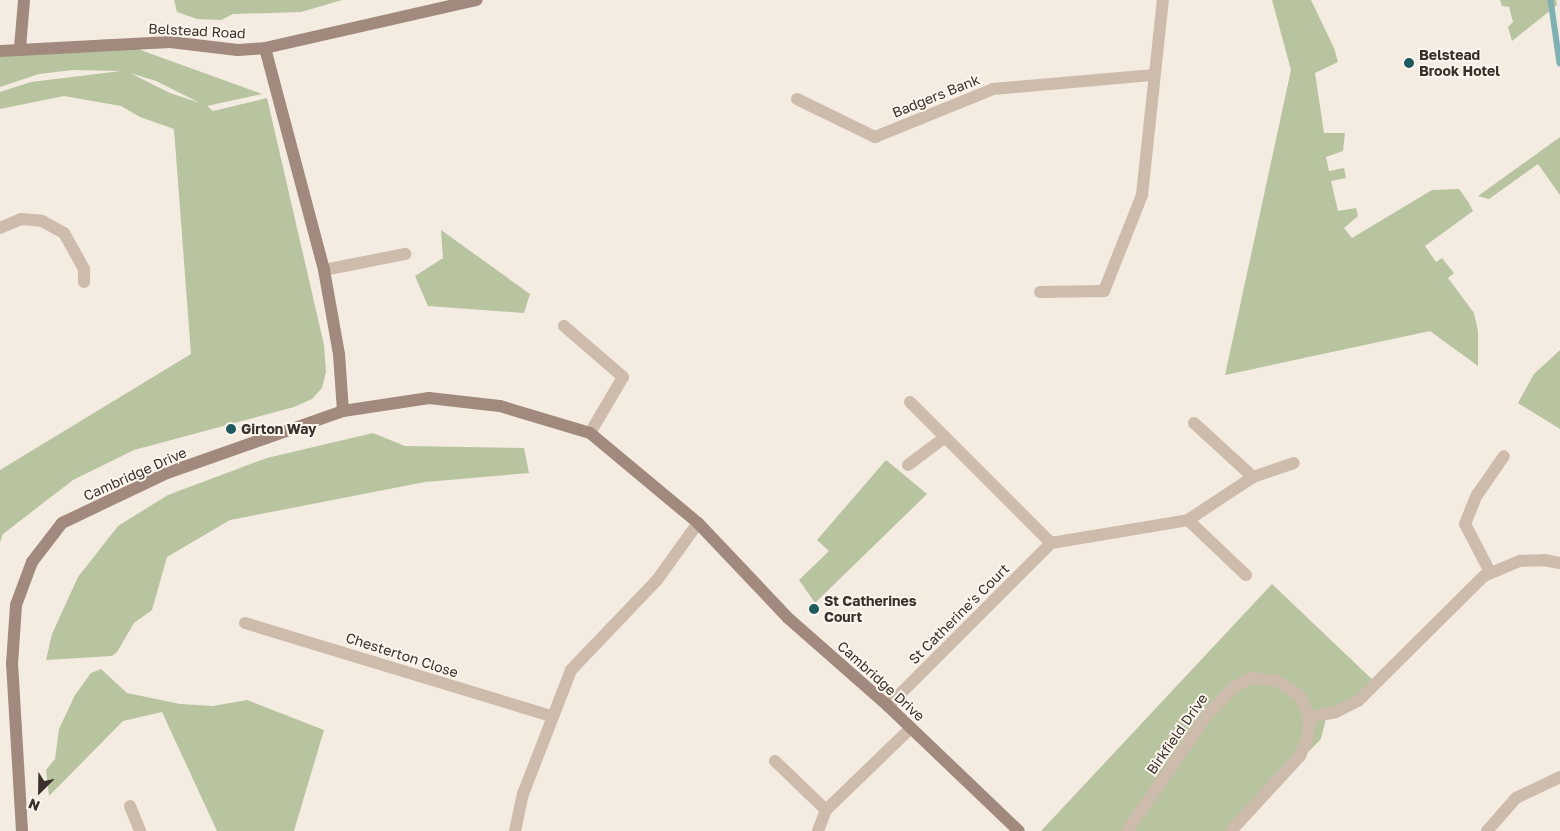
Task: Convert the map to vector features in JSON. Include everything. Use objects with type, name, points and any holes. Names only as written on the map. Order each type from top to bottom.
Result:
[{"type":"street","points":[[20,48],[24,0]]},
{"type":"street","name":"Belstead Road","points":[[0,51],[20,48],[170,42],[238,50],[265,48],[477,0]]},
{"type":"street","points":[[1040,292],[1104,291],[1142,195],[1162,0]]},
{"type":"street","points":[[265,48],[324,270],[339,354],[343,411]]},
{"type":"street","name":"Badgers Bank","points":[[797,99],[876,136],[993,88],[1154,75]]},
{"type":"street","points":[[0,228],[28,220],[42,221],[64,233],[84,269],[84,282]]},
{"type":"street","points":[[324,270],[404,254]]},
{"type":"street","points":[[564,326],[623,377],[590,433]]},
{"type":"street","name":"Cambridge Drive","points":[[22,831],[12,664],[16,605],[32,562],[62,523],[167,473],[343,411],[429,398],[500,406],[590,433],[698,523],[788,618],[888,706],[1018,831]]},
{"type":"street","points":[[910,402],[944,438],[1052,543],[1188,520],[1253,477],[1294,463]]},
{"type":"street","points":[[1194,423],[1253,477]]},
{"type":"street","points":[[908,465],[944,438]]},
{"type":"street","points":[[1490,572],[1466,524],[1477,495],[1504,456]]},
{"type":"street","points":[[1188,520],[1246,575]]},
{"type":"street","points":[[515,831],[523,794],[551,716],[571,670],[657,580],[698,523]]},
{"type":"street","name":"St Catherine's Court","points":[[888,706],[1052,543]]},
{"type":"street","points":[[1231,831],[1300,756],[1308,736],[1309,717],[1336,712],[1358,701],[1468,590],[1490,572],[1529,560],[1560,563]]},
{"type":"street","name":"Chesterton Close","points":[[245,623],[551,716]]},
{"type":"street","name":"Birkfield Drive","points":[[1127,831],[1208,715],[1235,686],[1252,678],[1278,681],[1301,697],[1309,717]]},
{"type":"street","points":[[818,831],[826,810],[911,728]]},
{"type":"street","points":[[774,761],[826,810]]},
{"type":"street","points":[[1487,831],[1516,798],[1560,777]]},
{"type":"street","points":[[130,806],[140,831]]},
{"type":"green space","points":[[174,0],[342,0],[301,12],[233,14],[221,20],[197,19],[177,12]]},
{"type":"green space","points":[[1272,0],[1311,0],[1334,48],[1338,62],[1315,73],[1324,133],[1345,133],[1343,151],[1326,157],[1329,171],[1344,168],[1346,178],[1331,181],[1338,211],[1356,208],[1358,216],[1344,228],[1352,238],[1432,190],[1459,189],[1469,203],[1473,211],[1425,246],[1436,262],[1442,258],[1454,273],[1448,278],[1474,313],[1478,331],[1478,366],[1430,331],[1225,375],[1291,70]]},
{"type":"green space","points":[[1500,0],[1556,0],[1557,5],[1512,41],[1508,27],[1513,22],[1509,7],[1502,6]]},
{"type":"green space","points":[[110,39],[262,94],[207,106],[213,111],[267,98],[324,345],[326,372],[322,388],[312,399],[294,407],[134,450],[73,480],[3,534],[0,542],[0,470],[191,354],[174,129],[140,117],[121,106],[64,96],[0,109],[0,92],[31,82],[121,71],[73,70],[39,74],[0,87],[0,49]],"holes":[[[130,73],[156,81],[200,103],[170,93]]]},
{"type":"green space","points":[[1560,137],[1560,195],[1538,164],[1489,199],[1478,196]]},
{"type":"green space","points":[[441,230],[530,294],[524,313],[428,306],[415,276],[443,258]]},
{"type":"green space","points":[[1560,350],[1560,429],[1518,403],[1534,374]]},
{"type":"green space","points":[[373,433],[405,446],[524,448],[529,473],[425,482],[230,520],[167,557],[152,610],[134,623],[117,652],[112,656],[46,660],[52,634],[78,577],[118,526],[168,495],[267,458]]},
{"type":"green space","points":[[886,460],[927,494],[815,603],[799,580],[829,551],[817,540]]},
{"type":"green space","points":[[1272,584],[1377,684],[1327,714],[1321,739],[1231,831],[1041,831]]},
{"type":"green space","points":[[101,669],[127,693],[180,704],[213,706],[247,700],[324,730],[294,831],[217,831],[162,712],[123,721],[49,796],[46,770],[55,759],[59,729],[75,695],[91,673]]},
{"type":"waterway","points":[[1551,0],[1560,63]]},
{"type":"place","name":"Belstead Brook Hotel","points":[[1409,63]]},
{"type":"place","name":"Girton Way","points":[[231,429]]},
{"type":"place","name":"St Catherines Court","points":[[814,609]]}]
